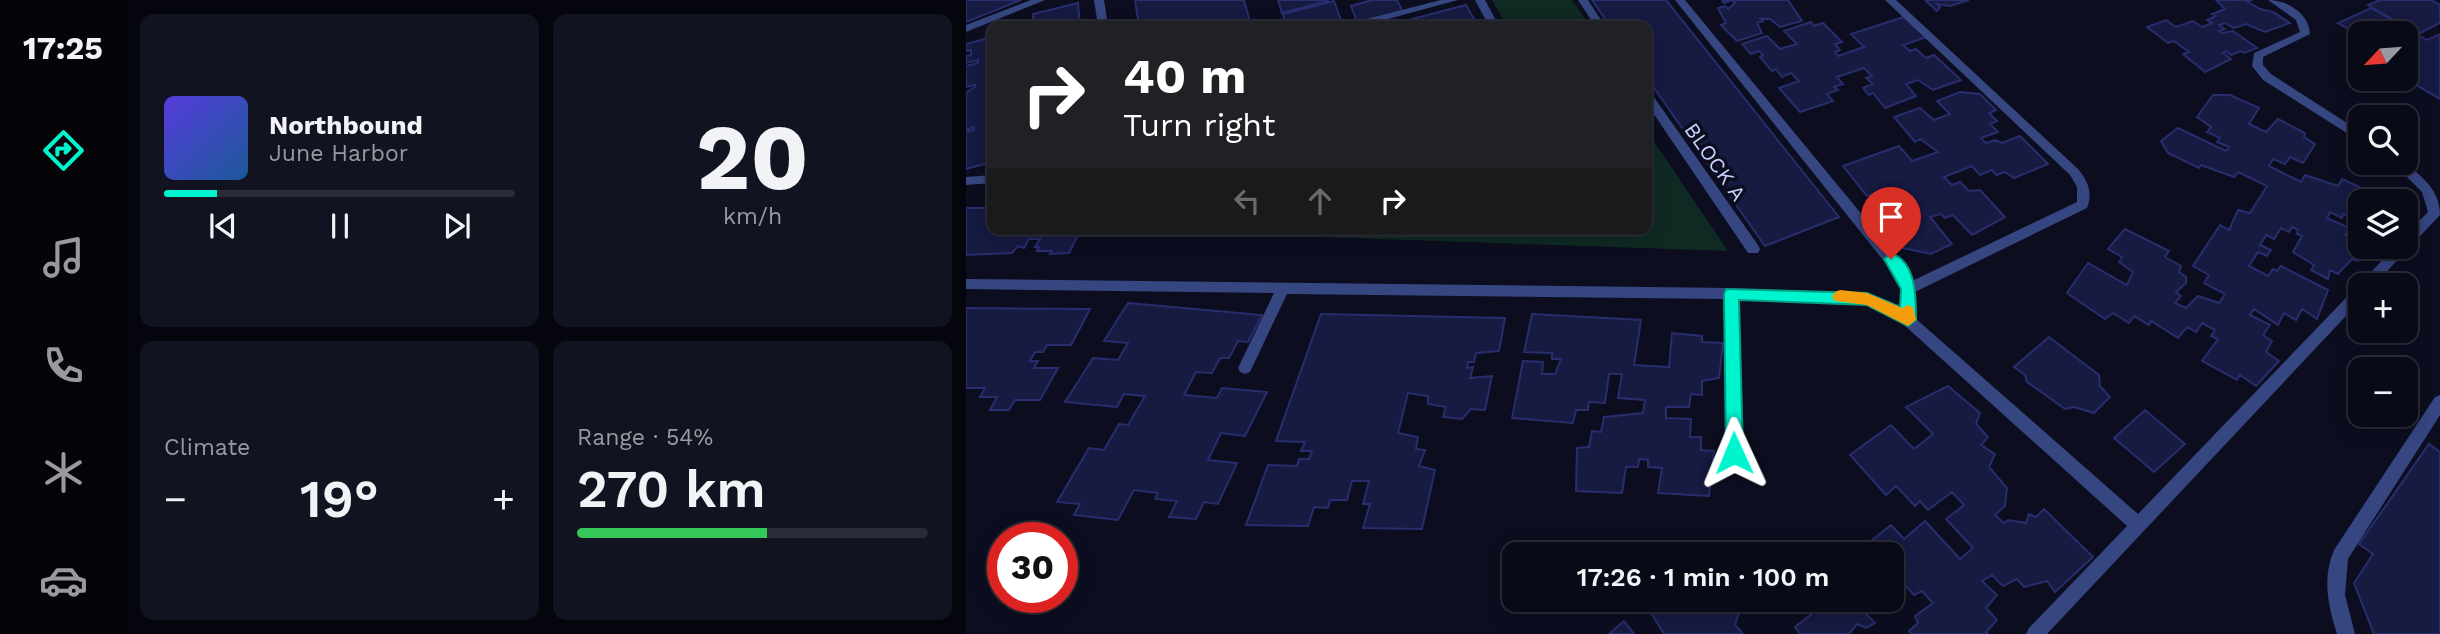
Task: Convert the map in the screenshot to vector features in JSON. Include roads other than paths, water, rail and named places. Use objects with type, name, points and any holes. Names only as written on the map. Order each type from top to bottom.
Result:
[{"type":"street","points":[[966,29],[1040,0]]},
{"type":"street","points":[[1099,0],[1102,21]]},
{"type":"street","points":[[1368,21],[1434,2],[1453,0]]},
{"type":"street","points":[[1480,0],[1491,21]]},
{"type":"street","points":[[1583,0],[1597,21]]},
{"type":"street","points":[[1680,0],[1895,264],[1908,289],[1908,320]]},
{"type":"street","points":[[1890,0],[2074,172],[2083,184],[2085,195],[2083,205],[1908,289]]},
{"type":"street","points":[[2273,0],[2299,17],[2306,28],[2305,34],[2258,55],[2257,65],[2267,77],[2348,130]]},
{"type":"street","name":"BLOCK A","points":[[1652,103],[1752,249]]},
{"type":"street","points":[[2412,175],[2428,190],[2435,213],[2418,231]]},
{"type":"street","points":[[966,181],[987,179]]},
{"type":"street","points":[[2378,273],[2391,259]]},
{"type":"street","points":[[966,284],[1731,294],[1867,299],[1887,306],[1908,320],[2138,525]]},
{"type":"street","points":[[1245,368],[1283,288]]},
{"type":"street","points":[[1731,294],[1734,453]]},
{"type":"street","points":[[2035,634],[2348,305]]},
{"type":"street","points":[[2346,634],[2335,603],[2334,576],[2340,556],[2440,402]]}]
